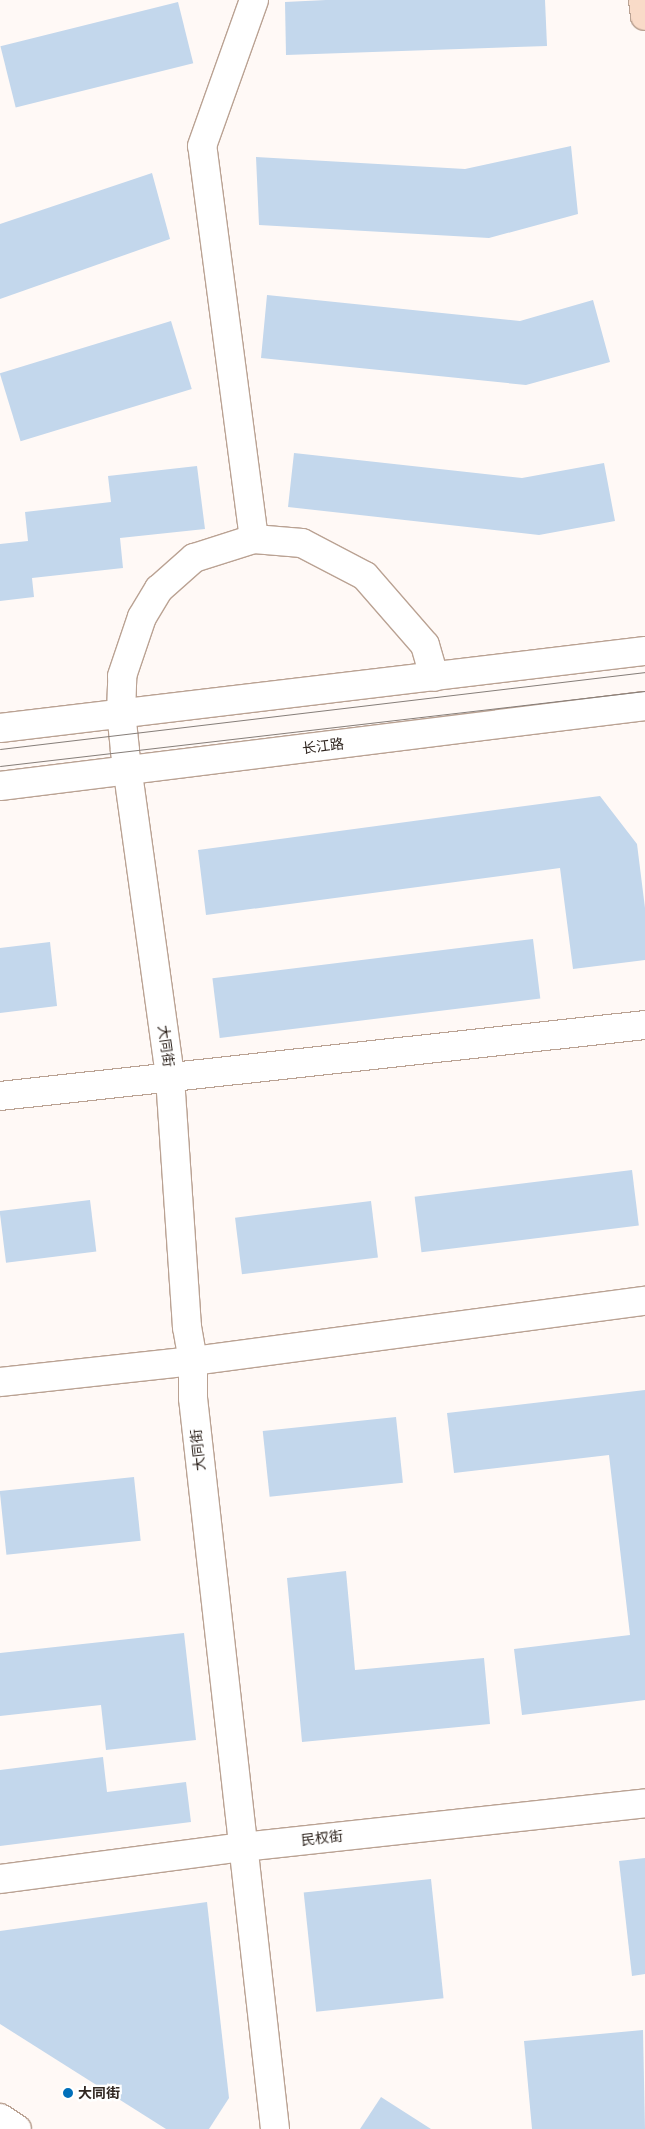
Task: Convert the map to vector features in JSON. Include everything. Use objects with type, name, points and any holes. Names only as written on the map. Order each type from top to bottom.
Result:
[{"type":"main road","points":[[643,0],[645,16]]},
{"type":"street","points":[[254,0],[202,146],[254,539],[302,543],[365,576],[425,645],[434,677]]},
{"type":"street","name":"大同街","points":[[254,539],[194,558],[159,589],[130,648],[122,676],[121,714],[170,1076],[187,1326],[192,1361],[192,1398],[275,2129]]},
{"type":"street","points":[[0,728],[645,651]]},
{"type":"street","name":"长江路","points":[[0,786],[645,706]]},
{"type":"street","points":[[0,1096],[645,1025]]},
{"type":"street","points":[[0,1382],[192,1361],[645,1301]]},
{"type":"street","name":"民权街","points":[[0,1879],[243,1847],[645,1803]]},
{"type":"street","points":[[0,2118],[17,2129]]},
{"type":"building","points":[[326,0],[545,0],[547,46],[286,55],[285,2]]},
{"type":"building","points":[[178,2],[193,63],[16,107],[0,46]]},
{"type":"building","points":[[571,146],[578,214],[489,238],[259,225],[256,157],[465,169]]},
{"type":"building","points":[[152,173],[170,239],[0,299],[0,224]]},
{"type":"building","points":[[267,295],[520,321],[593,300],[610,362],[526,385],[261,358]]},
{"type":"building","points":[[171,321],[192,389],[21,441],[0,373]]},
{"type":"building","points":[[294,453],[522,478],[604,463],[615,521],[539,535],[288,507]]},
{"type":"building","points":[[197,466],[205,529],[120,538],[123,568],[32,578],[34,597],[0,601],[0,544],[28,541],[25,512],[111,502],[108,476]]},
{"type":"building","points":[[600,796],[637,844],[645,908],[645,960],[573,969],[560,868],[206,915],[198,850]]},
{"type":"building","points":[[533,939],[540,999],[220,1038],[212,978]]},
{"type":"building","points":[[50,942],[57,1006],[0,1013],[0,948]]},
{"type":"building","points":[[632,1170],[639,1226],[421,1252],[415,1197]]},
{"type":"building","points":[[90,1200],[96,1252],[6,1263],[0,1211]]},
{"type":"building","points":[[371,1201],[378,1258],[242,1274],[235,1218]]},
{"type":"building","points":[[645,1390],[645,1700],[522,1715],[514,1649],[630,1635],[609,1455],[454,1473],[447,1413]]},
{"type":"building","points":[[396,1417],[403,1483],[270,1497],[263,1431]]},
{"type":"building","points":[[134,1477],[141,1541],[6,1555],[0,1491]]},
{"type":"building","points":[[346,1571],[355,1670],[484,1658],[490,1724],[302,1742],[287,1578]]},
{"type":"building","points":[[184,1633],[196,1740],[106,1750],[101,1705],[0,1716],[0,1653]]},
{"type":"building","points":[[103,1757],[107,1792],[186,1782],[191,1822],[0,1846],[0,1770]]},
{"type":"building","points":[[645,1858],[645,1974],[632,1976],[619,1861]]},
{"type":"building","points":[[431,1879],[444,1998],[316,2012],[304,1892]]},
{"type":"building","points":[[207,1902],[229,2098],[209,2129],[166,2129],[0,2024],[0,1931]]},
{"type":"building","points":[[643,2030],[645,2129],[532,2129],[524,2041]]},
{"type":"building","points":[[381,2097],[431,2129],[360,2129]]},
{"type":"tram line","points":[[0,749],[645,672]]},
{"type":"tram line","points":[[0,766],[645,691]]},
{"type":"place","name":"大同街","points":[[68,2093]]}]
